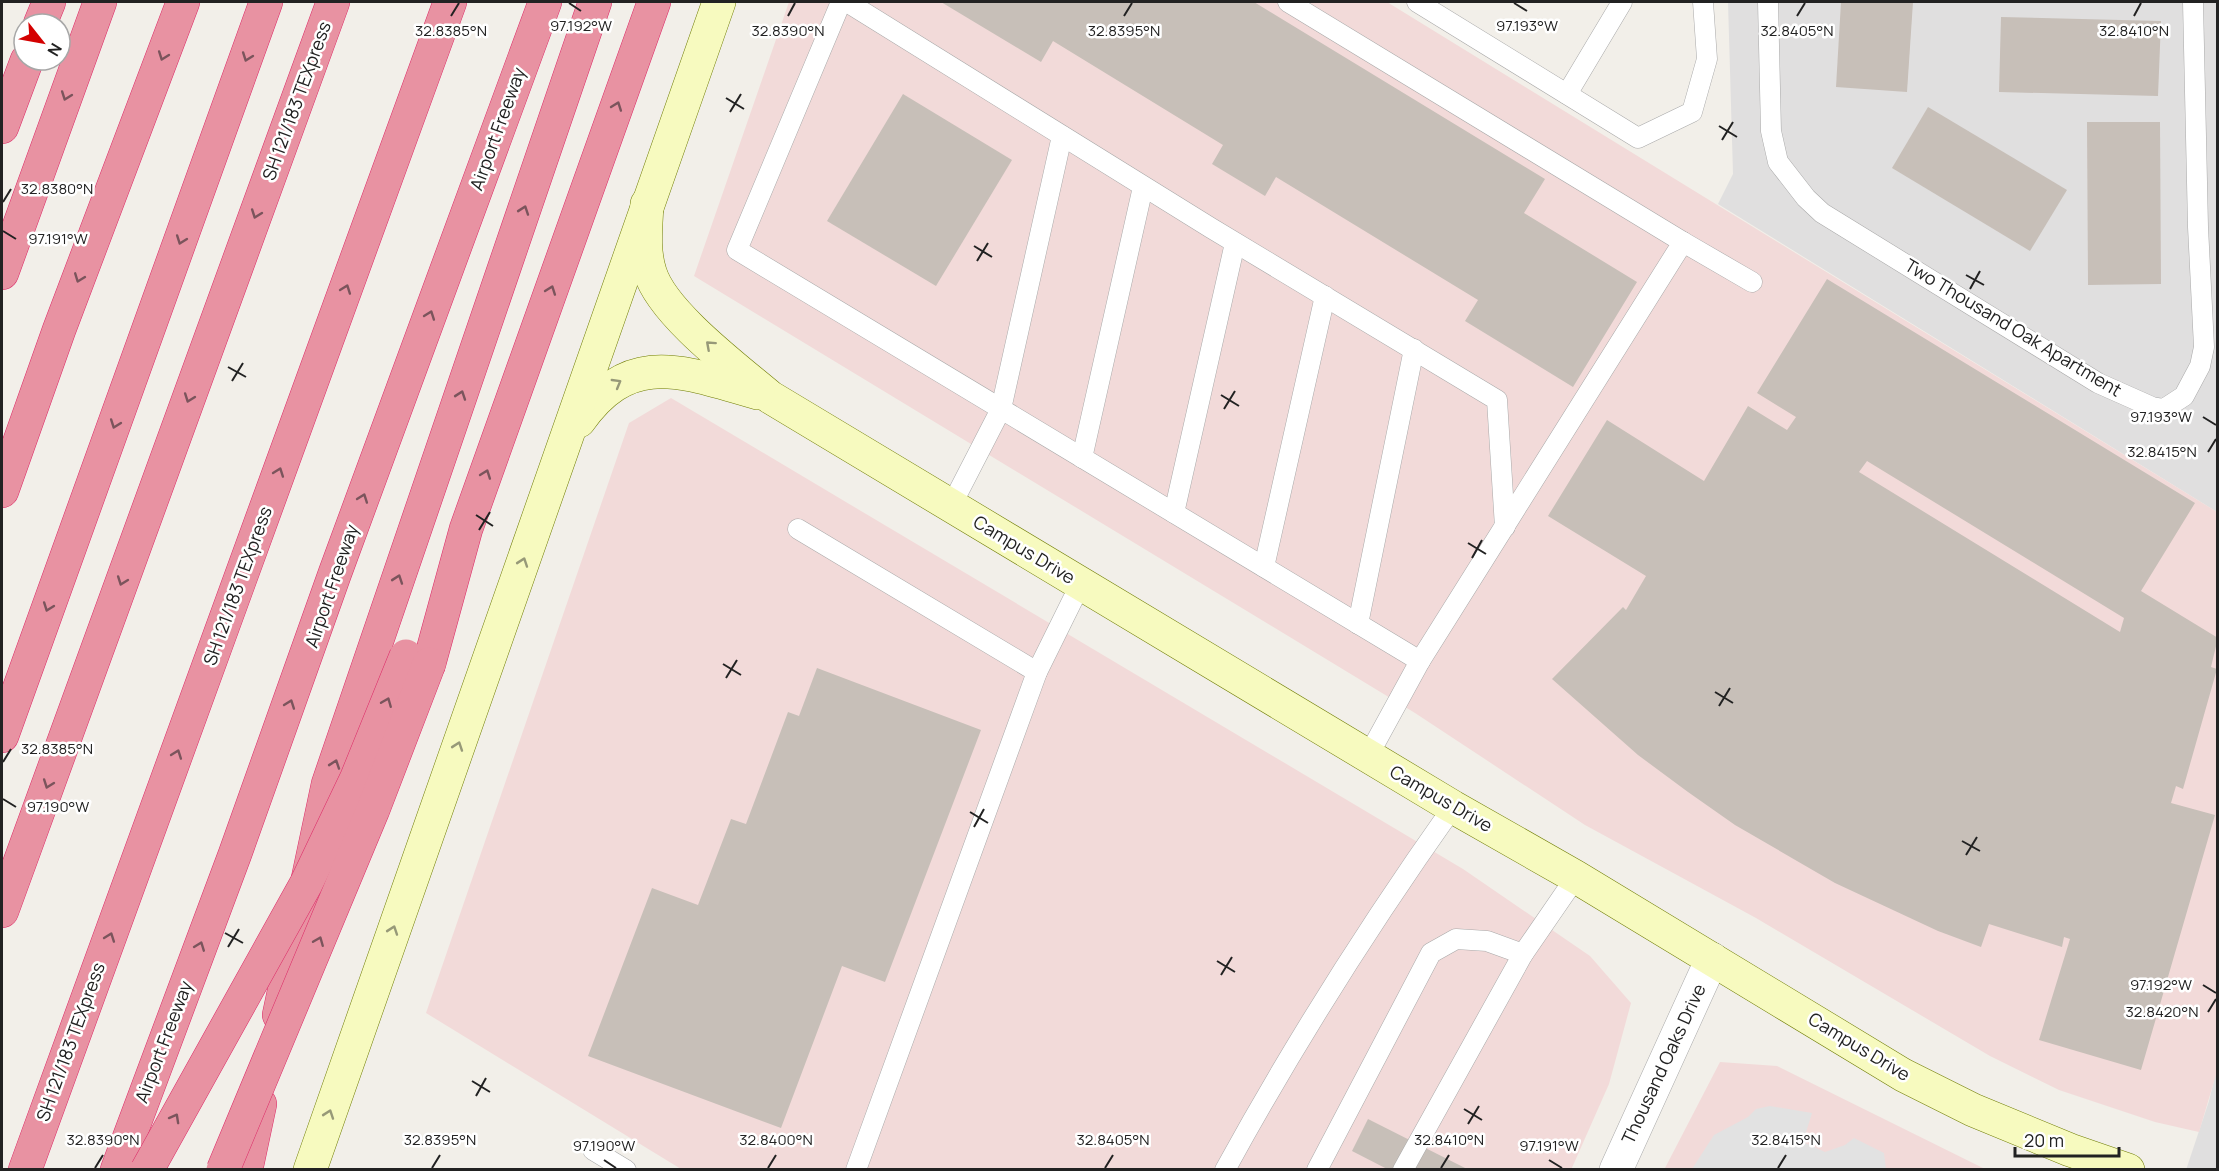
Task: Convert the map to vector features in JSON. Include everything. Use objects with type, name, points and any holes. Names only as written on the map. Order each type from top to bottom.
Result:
[{"type":"highway","points":[[2,273],[100,2]]},
{"type":"highway","points":[[2,491],[59,330],[183,2]]},
{"type":"highway","points":[[2,736],[266,2]]},
{"type":"highway","name":"SH 121/183 TEXpress","points":[[2,911],[333,2]]},
{"type":"highway","name":"SH 121/183 TEXpress","points":[[25,1170],[450,2]]},
{"type":"highway","name":"Airport Freeway","points":[[117,1170],[239,843],[339,562],[545,2]]},
{"type":"highway","points":[[246,1170],[328,784],[595,2]]},
{"type":"highway","points":[[223,1170],[373,810],[418,660],[654,2]]},
{"type":"highway","points":[[2,128],[23,72]]},
{"type":"highway","points":[[147,1170],[306,884],[357,777],[418,660]]},
{"type":"street","points":[[310,1170],[719,2]]},
{"type":"street","name":"Campus Drive","points":[[647,204],[645,246],[650,274],[663,298],[704,339],[770,397],[1453,807],[1576,877],[1903,1075],[1973,1110],[2070,1150],[2128,1170]]},
{"type":"street","name":"Campus Drive","points":[[565,442],[590,406],[604,391],[636,374],[667,370],[698,376],[770,397]]},
{"type":"street","name":"Thousand Oaks Drive","points":[[1616,1170],[1712,959]]},
{"type":"lane","points":[[841,2],[737,250],[1420,661]]},
{"type":"lane","points":[[847,2],[1143,187],[1497,400],[1505,527]]},
{"type":"lane","points":[[1288,2],[1752,282]]},
{"type":"lane","points":[[1417,2],[1638,138],[1692,112],[1707,59],[1703,2]]},
{"type":"lane","points":[[1567,94],[1622,2]]},
{"type":"lane","name":"Two Thousand Oak Apartment","points":[[1768,2],[1771,131],[1778,162],[1806,198],[1822,213],[2098,383],[2152,407],[2164,409],[2184,396],[2200,366],[2204,347],[2198,227],[2193,2]]},
{"type":"lane","points":[[951,506],[1001,409],[1062,136]]},
{"type":"lane","points":[[1082,458],[1143,187]]},
{"type":"lane","points":[[1368,756],[1420,661],[1683,242]]},
{"type":"lane","points":[[1174,513],[1235,243]]},
{"type":"lane","points":[[1264,567],[1325,296]]},
{"type":"lane","points":[[1358,624],[1414,349]]},
{"type":"lane","points":[[798,529],[1037,672]]},
{"type":"lane","points":[[856,1170],[1037,672],[1081,583]]},
{"type":"lane","points":[[1225,1170],[1300,1037],[1397,886],[1453,807]]},
{"type":"lane","points":[[1403,1170],[1523,954],[1576,877]]},
{"type":"lane","points":[[1317,1170],[1431,953],[1456,939],[1487,941],[1523,954]]},
{"type":"lane","points":[[593,1150],[626,1170]]},
{"type":"shaded area","points":[[789,2],[1387,2],[2217,512],[2218,1068],[2199,1132],[2155,1122],[2059,1090],[1990,1056],[1756,918],[1585,825],[1415,713],[694,276]]},
{"type":"shaded area","points":[[1728,2],[2217,2],[2217,512],[1718,204],[1733,174]]},
{"type":"shaded area","points":[[671,398],[1463,869],[1590,956],[1631,1003],[1609,1084],[1571,1170],[681,1169],[426,1013],[629,423]]},
{"type":"shaded area","points":[[1720,1062],[1777,1066],[1985,1169],[1664,1170]]},
{"type":"shaded area","points":[[2217,1068],[2217,1169],[2186,1170],[2209,1101]]},
{"type":"shaded area","points":[[1770,1106],[1812,1113],[1803,1142],[1825,1152],[1845,1145],[1854,1138],[1884,1153],[1886,1169],[1692,1169],[1714,1135],[1748,1117],[1756,1109]]},
{"type":"building","points":[[941,2],[1254,2],[1545,179],[1524,213],[1637,282],[1573,387],[1465,321],[1478,300],[1276,177],[1265,196],[1212,164],[1223,145],[1053,41],[1041,62]]},
{"type":"building","points":[[1841,2],[1913,2],[1907,92],[1836,87]]},
{"type":"building","points":[[2001,17],[2161,21],[2158,96],[1999,92]]},
{"type":"building","points":[[903,94],[1012,160],[936,286],[827,221]]},
{"type":"building","points":[[1928,107],[2067,190],[2030,251],[1892,168]]},
{"type":"building","points":[[2087,122],[2160,122],[2161,284],[2088,285]]},
{"type":"building","points":[[1827,279],[2195,503],[2141,591],[2218,638],[2211,667],[2217,669],[2183,789],[2176,786],[2171,803],[2215,815],[2141,1070],[2039,1040],[2070,939],[2064,937],[2062,947],[1989,924],[1981,947],[1938,931],[1835,883],[1735,825],[1688,792],[1638,755],[1552,679],[1623,607],[1626,610],[1646,576],[1548,516],[1607,420],[1704,481],[1748,406],[1787,430],[1796,417],[1757,393]],"holes":[[[1867,461],[2124,618],[2120,632],[1859,472]]]},
{"type":"building","points":[[817,668],[981,730],[885,982],[842,966],[781,1128],[588,1056],[652,888],[698,905],[731,819],[746,824],[788,712],[799,716]]},
{"type":"building","points":[[1368,1119],[1469,1170],[1389,1170],[1352,1151]]}]
